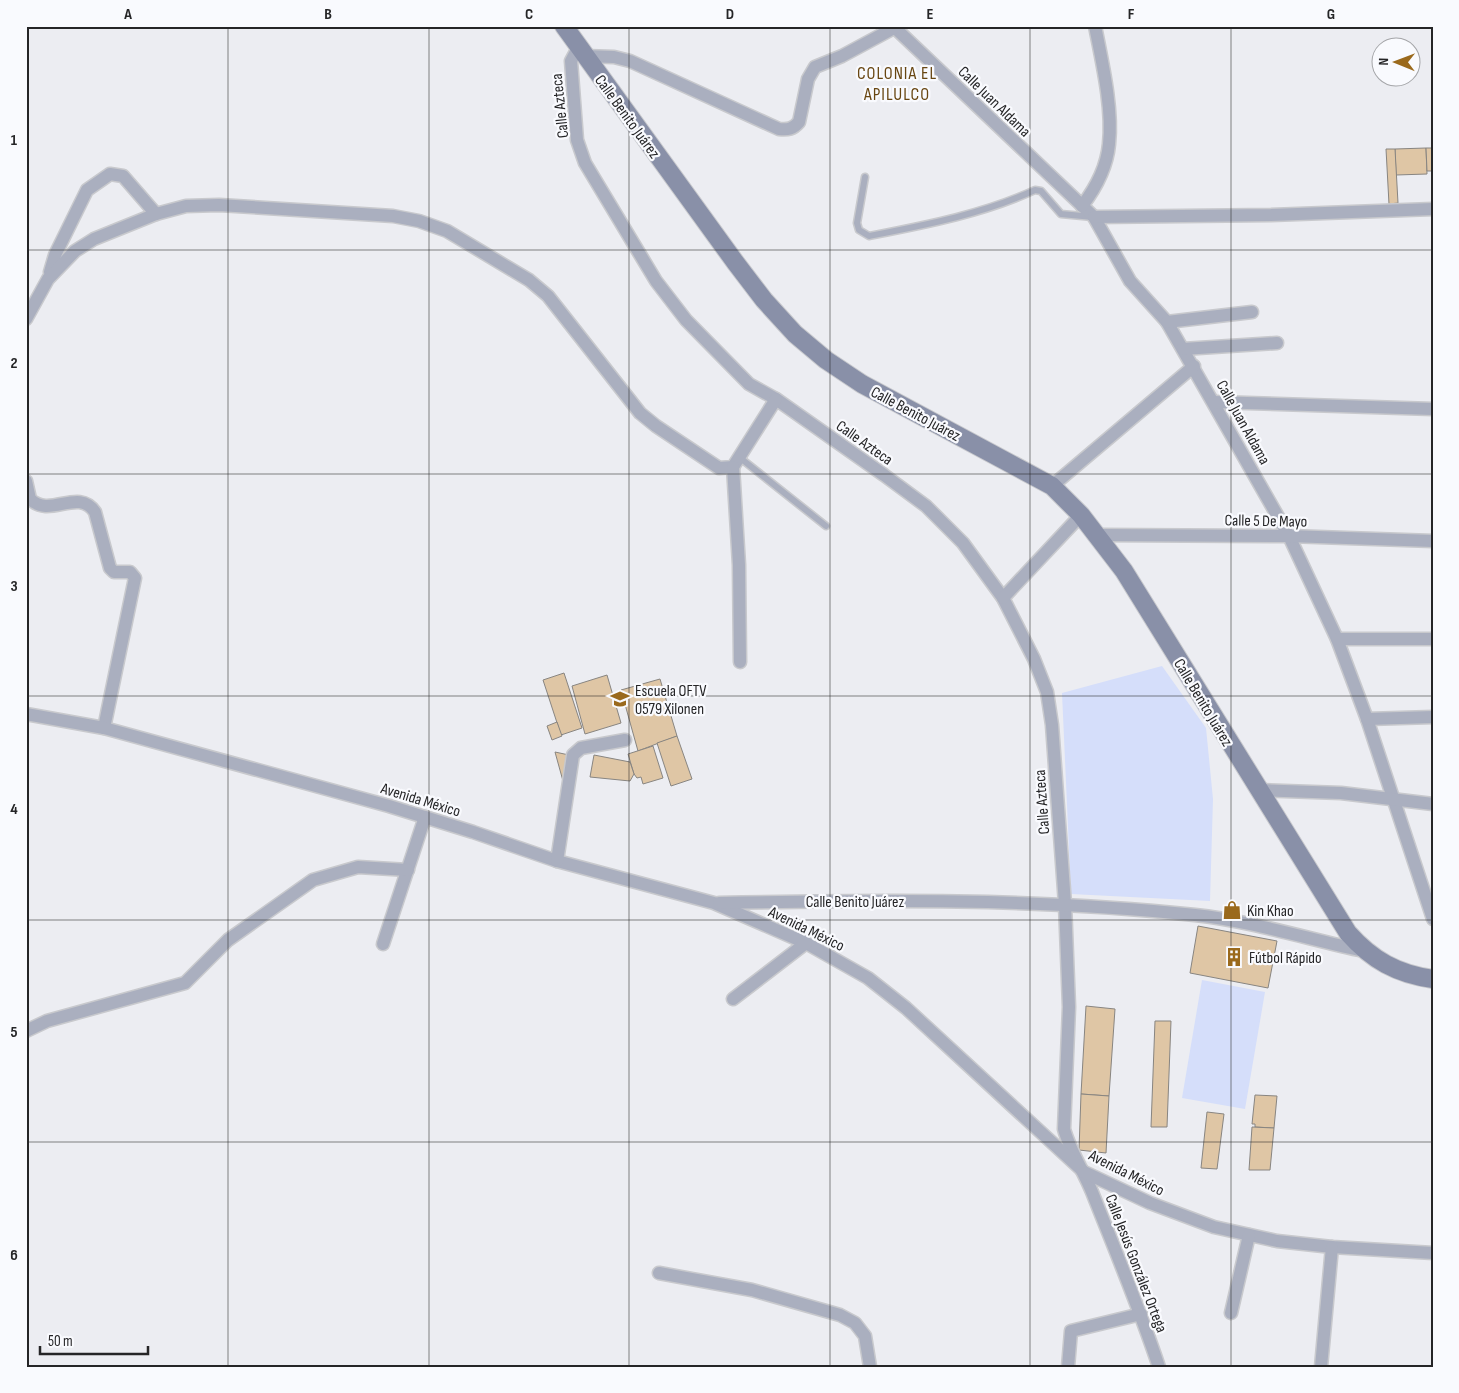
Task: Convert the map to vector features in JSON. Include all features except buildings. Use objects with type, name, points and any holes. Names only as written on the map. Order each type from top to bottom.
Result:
[{"type":"main road","name":"Calle Benito Juárez","points":[[564,26],[735,262],[764,300],[795,334],[826,360],[862,384],[1052,486],[1082,515],[1124,571],[1334,912],[1364,951]]},
{"type":"main road","points":[[1364,951],[1393,968],[1433,979]]},
{"type":"street","points":[[1082,206],[1096,187],[1110,144],[1107,90],[1095,26]]},
{"type":"street","points":[[581,52],[614,57],[636,63],[779,129],[787,130],[794,128],[799,122],[808,79],[814,67],[842,56],[894,27]]},
{"type":"street","name":"Calle Juan Aldama","points":[[894,27],[1094,217],[1130,281],[1167,322],[1194,366],[1289,536],[1337,639],[1366,718],[1432,916]]},
{"type":"street","name":"Calle Azteca","points":[[581,52],[571,61],[578,140],[585,163],[656,281],[686,320],[749,384],[776,399],[926,506],[963,543],[1003,598],[1034,659],[1047,692],[1052,725],[1065,904],[1069,1007],[1064,1129],[1068,1146],[1084,1172]]},
{"type":"street","points":[[48,280],[55,255],[87,190],[110,174],[123,176],[156,214]]},
{"type":"street","points":[[26,319],[48,280],[74,251],[94,239],[156,214],[186,206],[219,205],[393,216],[419,221],[447,231],[505,264],[548,296],[627,400],[650,422],[719,468],[736,462]]},
{"type":"street","points":[[1094,217],[1271,216],[1433,209]]},
{"type":"street","points":[[1167,322],[1252,312]]},
{"type":"street","points":[[1183,349],[1277,343]]},
{"type":"street","points":[[1052,486],[1194,366]]},
{"type":"street","points":[[740,662],[736,462],[776,399]]},
{"type":"street","points":[[1214,402],[1433,409]]},
{"type":"street","points":[[26,481],[30,499],[41,506],[48,507],[76,501],[84,501],[91,506],[95,512],[110,568],[114,572],[130,572],[135,578],[104,728]]},
{"type":"street","points":[[1003,598],[1082,515]]},
{"type":"street","name":"Calle 5 De Mayo","points":[[1098,534],[1289,536],[1433,541]]},
{"type":"street","points":[[1337,639],[1433,639]]},
{"type":"street","name":"Avenida México","points":[[26,714],[104,728],[425,817],[557,861],[714,903],[806,943],[868,978],[906,1008],[1084,1172],[1150,1204],[1214,1228],[1277,1241],[1332,1248],[1433,1253]]},
{"type":"street","points":[[1366,718],[1433,717]]},
{"type":"street","points":[[557,861],[574,755],[581,748],[625,740]]},
{"type":"street","points":[[1258,790],[1341,793],[1433,804]]},
{"type":"street","points":[[383,944],[425,817]]},
{"type":"street","points":[[26,1031],[47,1021],[185,983],[228,940],[314,880],[358,867],[408,870]]},
{"type":"street","name":"Calle Benito Juárez","points":[[714,903],[891,900],[1065,904],[1224,919],[1364,951]]},
{"type":"street","points":[[733,999],[806,943]]},
{"type":"street","name":"Calle Jesús González Ortega","points":[[1084,1172],[1141,1314],[1158,1367]]},
{"type":"street","points":[[1231,1313],[1249,1235]]},
{"type":"street","points":[[1321,1367],[1332,1248]]},
{"type":"street","points":[[658,1273],[752,1290],[840,1315],[856,1323],[865,1336],[870,1367]]},
{"type":"street","points":[[1068,1367],[1071,1331],[1141,1314]]},
{"type":"lane","points":[[865,177],[856,222],[858,230],[869,236],[924,225],[1009,202],[1035,190],[1041,191],[1061,214],[1094,217]]},
{"type":"lane","points":[[736,462],[826,526]]},
{"type":"shaded area","points":[[1162,666],[1206,728],[1213,799],[1210,901],[1071,894],[1062,693]]},
{"type":"shaded area","points":[[1202,980],[1265,992],[1245,1109],[1182,1098]]},
{"type":"place","name":"Escuela OFTV 0579 Xilonen","points":[[620,699]]},
{"type":"place","name":"Kin Khao","points":[[1232,910]]},
{"type":"place","name":"Fútbol Rápido","points":[[1234,957]]},
{"type":"district","name":"COLONIA EL APILULCO","points":[[897,83]]}]
